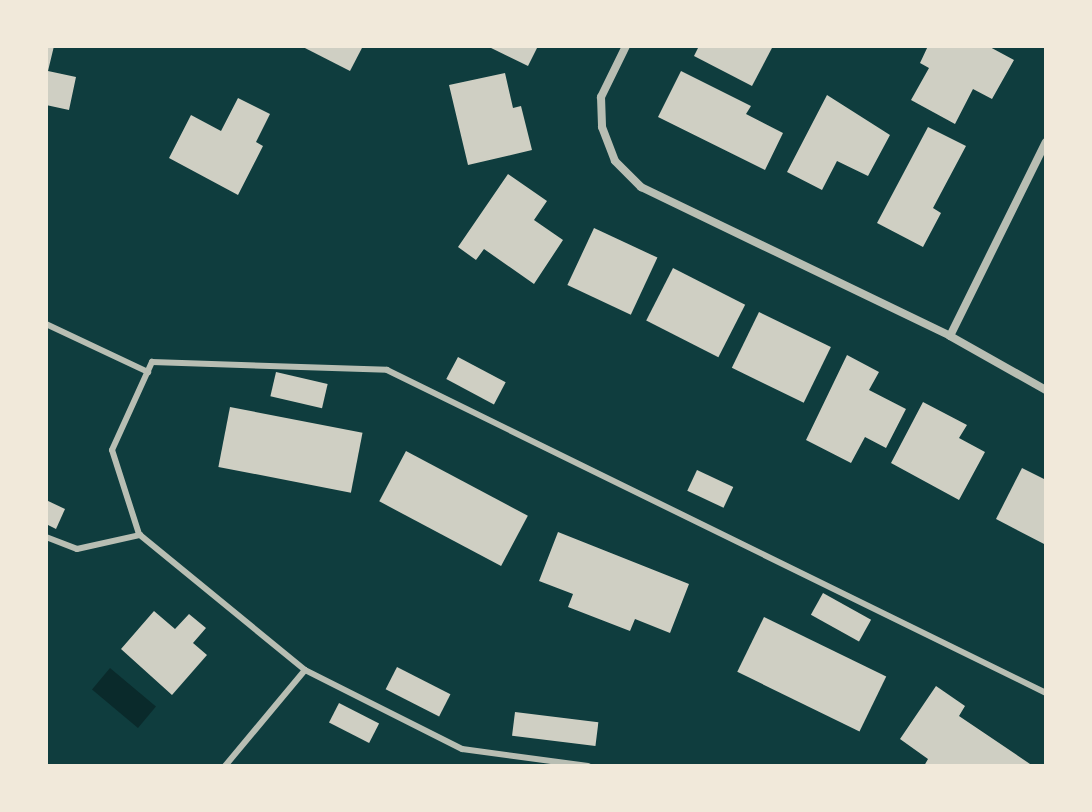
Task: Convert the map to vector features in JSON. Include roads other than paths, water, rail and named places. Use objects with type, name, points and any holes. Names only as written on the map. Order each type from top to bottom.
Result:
[{"type":"street","points":[[626,46],[601,97],[602,127],[615,161],[641,187],[950,336],[1046,390]]},
{"type":"street","points":[[950,336],[1046,142]]},
{"type":"lane","points":[[46,324],[148,372]]},
{"type":"lane","points":[[588,766],[462,749],[305,670],[140,535],[112,450],[152,362],[387,370],[1046,693]]},
{"type":"lane","points":[[46,537],[77,549],[140,535]]},
{"type":"lane","points":[[225,766],[305,670]]},
{"type":"water","points":[[110,668],[156,707],[138,728],[92,689]]}]
